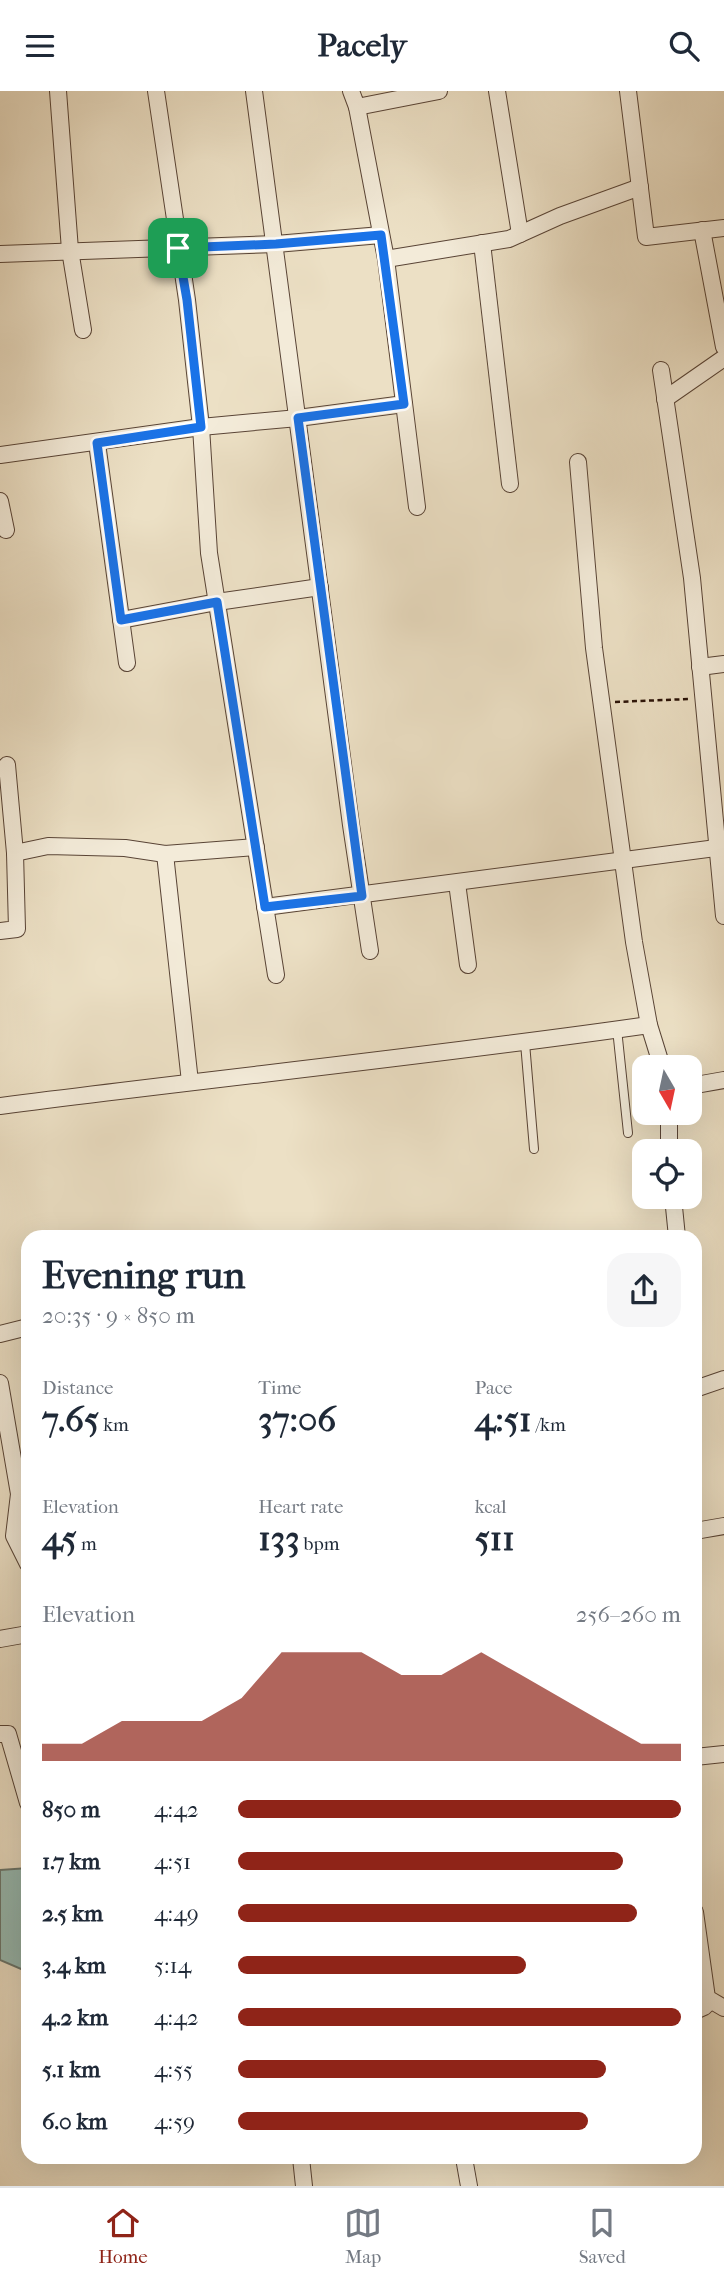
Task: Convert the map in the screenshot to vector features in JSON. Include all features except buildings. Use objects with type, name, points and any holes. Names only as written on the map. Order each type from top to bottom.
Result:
[{"type":"street","points":[[58,91],[70,250],[83,330]]},
{"type":"street","points":[[156,91],[187,300],[201,427],[209,553],[276,975]]},
{"type":"street","points":[[254,91],[370,951]]},
{"type":"street","points":[[351,91],[357,107],[386,259],[417,506]]},
{"type":"street","points":[[357,107],[439,91]]},
{"type":"street","points":[[497,91],[520,234]]},
{"type":"street","points":[[628,91],[646,237],[724,227]]},
{"type":"street","points":[[386,259],[509,239],[560,216],[640,187]]},
{"type":"street","points":[[702,230],[724,347]]},
{"type":"street","points":[[0,254],[276,244],[381,235]]},
{"type":"street","points":[[482,243],[510,484]]},
{"type":"street","points":[[665,399],[724,358]]},
{"type":"street","points":[[661,370],[692,578],[720,848],[724,916]]},
{"type":"street","points":[[0,455],[201,427],[404,404]]},
{"type":"street","points":[[97,443],[127,663]]},
{"type":"street","points":[[578,461],[601,703],[640,979],[658,1055]]},
{"type":"street","points":[[0,501],[6,530]]},
{"type":"street","points":[[121,620],[320,587]]},
{"type":"street","points":[[700,667],[724,664]]},
{"type":"street","points":[[0,931],[17,929],[15,853],[7,765]]},
{"type":"street","points":[[15,853],[48,846],[125,848],[165,854],[256,847]]},
{"type":"street","points":[[265,907],[720,848]]},
{"type":"street","points":[[165,854],[190,1082]]},
{"type":"street","points":[[457,883],[468,965]]},
{"type":"street","points":[[0,1106],[525,1043],[649,1025]]},
{"type":"street","points":[[702,1084],[724,1080]]},
{"type":"street","points":[[674,1209],[676,1230]]},
{"type":"street","points":[[0,1333],[21,1328]]},
{"type":"street","points":[[702,1387],[724,1379]]},
{"type":"street","points":[[0,1383],[19,1494],[14,1536],[21,1550]]},
{"type":"street","points":[[702,1530],[724,1526]]},
{"type":"street","points":[[0,1639],[21,1635]]},
{"type":"street","points":[[0,1734],[8,1734],[21,1779]]},
{"type":"street","points":[[702,1756],[724,1754]]},
{"type":"street","points":[[702,1973],[707,1999],[717,2004]]},
{"type":"street","points":[[301,2164],[304,2186]]},
{"type":"street","points":[[465,2164],[469,2186]]},
{"type":"lane","points":[[617,1029],[628,1133]]},
{"type":"lane","points":[[525,1043],[534,1149]]},
{"type":"path","points":[[601,703],[703,699]]},
{"type":"water","points":[[21,1868],[21,1969],[0,1960],[0,1870]]},
{"type":"route","points":[[381,235],[404,404],[298,418],[362,896],[265,907],[217,602],[121,620],[97,443],[201,427],[187,300],[178,248],[276,244],[381,235]]}]
